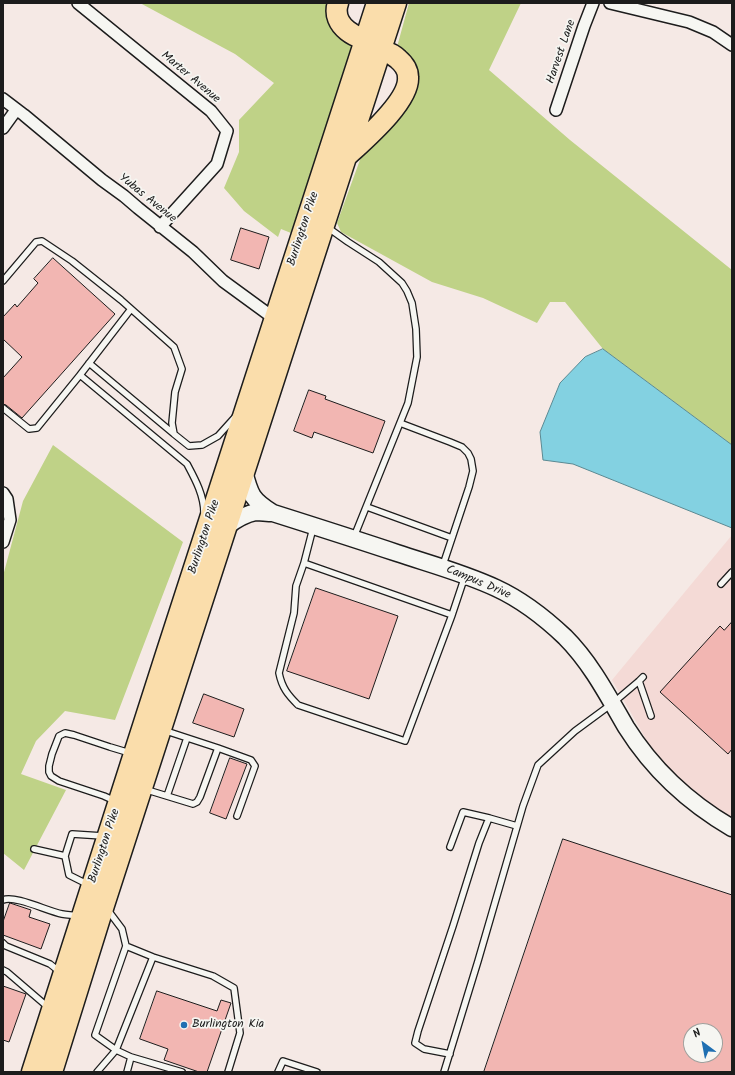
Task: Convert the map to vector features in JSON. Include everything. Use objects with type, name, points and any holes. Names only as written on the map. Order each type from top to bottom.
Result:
[{"type":"highway","points":[[338,3],[336,16],[343,27],[354,35],[394,55],[407,69],[408,78],[407,88],[393,110],[370,135],[346,156]]},
{"type":"highway","name":"Burlington Pike","points":[[54,1070],[104,905],[346,156],[373,45],[377,3]]},
{"type":"highway","name":"Burlington Pike","points":[[32,1072],[275,319],[373,45],[396,3]]},
{"type":"street","name":"Marter Avenue","points":[[78,3],[211,111],[226,131],[217,164],[160,227]]},
{"type":"street","name":"Harvest Lane","points":[[556,110],[593,3]]},
{"type":"street","points":[[610,3],[622,4],[689,22],[713,32],[732,45]]},
{"type":"street","name":"Yubas Avenue","points":[[3,99],[102,180],[124,196],[160,227],[193,252],[223,281],[275,319]]},
{"type":"street","points":[[3,128],[16,110]]},
{"type":"street","name":"Campus Drive","points":[[244,471],[252,496],[260,505],[273,513],[465,575],[497,588],[520,601],[566,638],[581,655],[593,671],[635,740],[658,770],[690,801],[732,828]]},
{"type":"street","points":[[3,494],[7,498],[10,520],[3,542]]},
{"type":"street","name":"Campus Drive","points":[[226,527],[235,520],[256,512],[273,513]]},
{"type":"lane","points":[[324,225],[379,262],[402,283],[412,303],[416,329],[417,357],[408,403],[353,539]]},
{"type":"lane","points":[[3,282],[36,242],[42,241],[72,261],[121,300],[174,347],[182,369],[175,392],[172,423],[174,434]]},
{"type":"lane","points":[[3,408],[29,429],[37,428],[131,309]]},
{"type":"lane","points":[[89,363],[189,446],[202,445],[218,436],[235,417],[252,390]]},
{"type":"lane","points":[[80,375],[187,464],[197,484],[204,506],[203,541]]},
{"type":"lane","points":[[400,423],[462,447],[471,459],[473,471],[469,487],[442,568]]},
{"type":"lane","points":[[367,507],[452,538]]},
{"type":"lane","points":[[314,526],[296,586],[294,613],[279,673],[281,683],[288,695],[298,705],[405,741],[452,615],[465,575]]},
{"type":"lane","points":[[304,563],[452,615]]},
{"type":"lane","points":[[721,584],[732,572]]},
{"type":"lane","points":[[444,1072],[523,806],[538,765],[575,731],[641,679],[651,716]]},
{"type":"lane","points":[[161,729],[251,760],[255,766],[237,816]]},
{"type":"lane","points":[[118,802],[59,781],[52,776],[49,772],[49,766],[52,754],[59,736],[65,733],[134,754]]},
{"type":"lane","points":[[167,796],[187,738]]},
{"type":"lane","points":[[142,788],[193,804],[197,802],[218,748]]},
{"type":"lane","points":[[450,847],[464,812],[517,826]]},
{"type":"lane","points":[[450,1054],[424,1049],[415,1043],[463,891],[489,818]]},
{"type":"lane","points":[[92,887],[69,875],[66,856],[72,834],[108,837]]},
{"type":"lane","points":[[34,849],[66,856]]},
{"type":"lane","points":[[3,900],[9,898],[23,901],[62,914],[82,917]]},
{"type":"lane","points":[[104,905],[122,929],[126,946],[95,1035],[116,1050],[131,1057],[182,1072]]},
{"type":"lane","points":[[3,943],[6,946],[50,964],[63,974]]},
{"type":"lane","points":[[126,946],[153,957],[213,976],[234,988],[240,1033],[228,1072]]},
{"type":"lane","points":[[97,1072],[116,1050],[153,957]]},
{"type":"lane","points":[[5,971],[52,1010]]},
{"type":"lane","points":[[127,1072],[131,1057]]},
{"type":"lane","points":[[278,1072],[283,1061],[317,1072]]},
{"type":"shaded area","points":[[732,535],[732,818],[687,788],[654,753],[612,680]]},
{"type":"green space","points":[[140,3],[331,3],[353,42],[291,233],[281,229],[278,237],[244,211],[224,188],[239,152],[239,120],[274,83],[235,54]]},
{"type":"green space","points":[[409,3],[521,3],[489,70],[570,140],[732,270],[732,445],[603,349],[565,302],[550,302],[537,323],[483,298],[432,282],[341,232],[337,223],[361,157],[374,138],[414,91],[417,70],[412,59],[397,47]]},
{"type":"green space","points":[[53,445],[183,542],[115,720],[65,711],[36,741],[21,774],[66,790],[24,870],[3,853],[3,576],[23,501]]},
{"type":"water","points":[[603,349],[732,445],[732,528],[573,464],[543,460],[540,432],[560,383],[585,357]]},
{"type":"building","points":[[241,228],[269,237],[259,269],[231,260]]},
{"type":"building","points":[[53,258],[115,314],[22,418],[3,404],[3,378],[22,357],[3,339],[3,317],[15,304],[17,307],[38,283],[34,279]]},
{"type":"building","points":[[309,390],[326,396],[325,399],[385,421],[373,453],[314,432],[312,438],[294,431]]},
{"type":"building","points":[[316,588],[398,616],[369,699],[287,671]]},
{"type":"building","points":[[732,622],[732,749],[728,754],[660,692],[720,626],[724,630]]},
{"type":"building","points":[[204,694],[244,709],[234,737],[193,723]]},
{"type":"building","points":[[230,758],[247,764],[226,819],[210,813]]},
{"type":"building","points":[[563,839],[732,895],[732,1072],[484,1072]]},
{"type":"building","points":[[10,903],[31,910],[29,917],[50,924],[41,949],[3,935],[3,922]]},
{"type":"building","points":[[3,986],[26,994],[9,1042],[3,1040]]},
{"type":"building","name":"Burlington Kia","points":[[157,991],[217,1011],[221,1000],[231,1003],[207,1072],[199,1072],[164,1060],[168,1049],[140,1039]]},
{"type":"place","name":"Burlington Kia","points":[[184,1025]]}]
